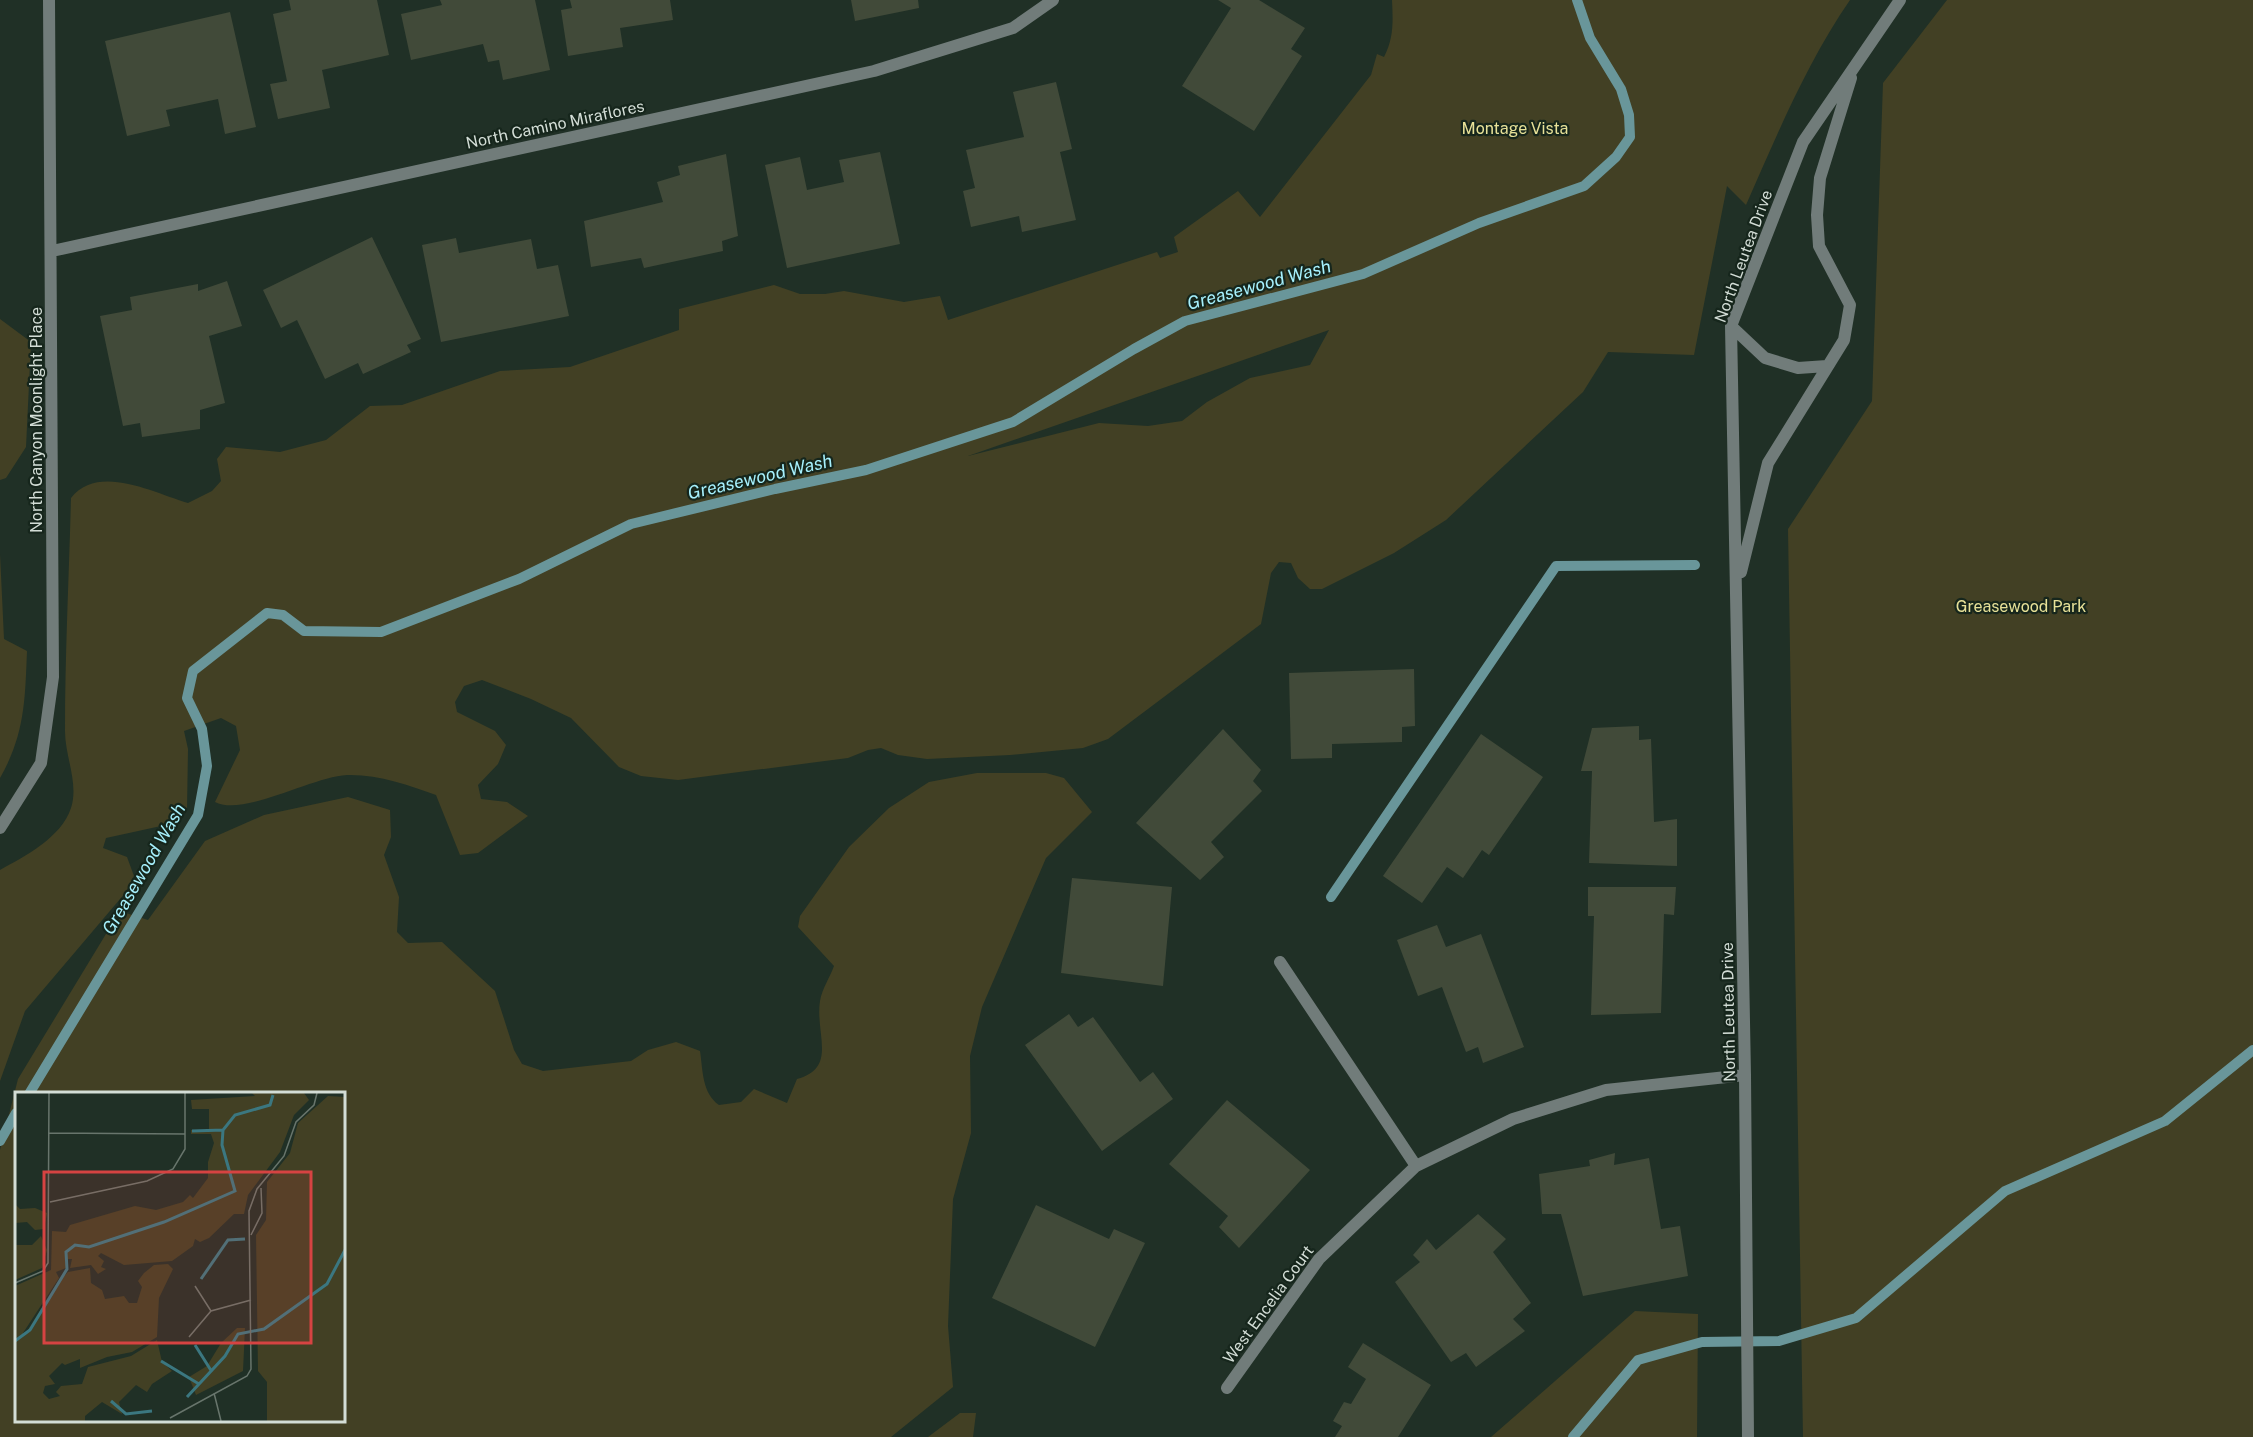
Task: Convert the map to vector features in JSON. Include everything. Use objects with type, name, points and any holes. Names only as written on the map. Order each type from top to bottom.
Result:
[{"type":"street","name":"North Canyon Moonlight Place","points":[[0,828],[41,763],[53,677],[49,0]]},
{"type":"street","name":"North Camino Miraflores","points":[[52,251],[874,71],[1013,28],[1053,0]]},
{"type":"street","name":"North Leutea Drive","points":[[1748,1437],[1745,1075],[1731,326],[1803,142],[1900,0]]},
{"type":"street","name":"North Leutea Drive","points":[[1737,587],[1768,463],[1844,340],[1850,305],[1819,246],[1816,215],[1820,178],[1856,63]]},
{"type":"street","points":[[1731,326],[1765,358],[1798,368],[1827,366]]},
{"type":"street","points":[[1280,962],[1416,1166]]},
{"type":"street","name":"West Encelia Court","points":[[1227,1388],[1319,1259],[1416,1166],[1513,1119],[1606,1090],[1745,1075]]},
{"type":"green space","name":"Montage Vista","points":[[1392,0],[1850,0],[1806,75],[1746,205],[1727,186],[1694,355],[1608,352],[1583,392],[1446,520],[1394,553],[1322,589],[1310,589],[1298,578],[1291,563],[1279,562],[1271,573],[1261,624],[1108,739],[1083,748],[1010,755],[927,759],[898,755],[881,748],[868,750],[848,758],[678,780],[641,776],[619,767],[571,718],[482,680],[464,686],[455,702],[457,712],[495,731],[506,745],[498,764],[478,785],[481,799],[507,802],[528,816],[478,853],[460,855],[436,795],[381,778],[358,775],[332,777],[260,801],[227,805],[215,802],[240,750],[236,726],[221,718],[184,731],[188,749],[187,810],[161,826],[106,838],[103,848],[127,857],[134,876],[126,892],[25,1011],[0,1081],[0,870],[51,837],[66,819],[73,799],[73,780],[65,731],[66,644],[71,498],[82,488],[96,483],[127,484],[188,503],[212,491],[221,481],[217,459],[226,447],[280,452],[326,440],[370,406],[402,405],[500,371],[570,367],[679,330],[679,309],[774,285],[800,294],[844,291],[904,302],[940,296],[948,320],[1157,252],[1160,258],[1178,252],[1174,237],[1238,191],[1260,217],[1371,75],[1377,54],[1384,57],[1393,22]],"holes":[[[1329,330],[1310,365],[1250,378],[1207,402],[1182,421],[1148,426],[1099,423],[968,456]]]},
{"type":"green space","name":"Greasewood Park","points":[[1947,0],[2253,0],[2253,1437],[1803,1437],[1788,529],[1872,401],[1883,83]]},
{"type":"green space","points":[[0,319],[31,342],[26,447],[6,478],[0,480]]},
{"type":"green space","points":[[0,554],[4,639],[27,651],[24,701],[19,731],[0,778]]},
{"type":"green space","points":[[977,773],[1046,773],[1064,778],[1092,812],[1046,858],[982,1007],[970,1056],[971,1133],[953,1199],[948,1326],[953,1387],[891,1437],[0,1437],[0,1150],[18,1079],[109,929],[126,913],[148,920],[205,841],[264,815],[348,797],[390,810],[391,837],[384,855],[399,897],[397,932],[408,943],[442,942],[495,991],[514,1050],[522,1064],[543,1071],[631,1061],[648,1050],[676,1042],[700,1051],[706,1088],[719,1105],[741,1102],[754,1089],[787,1103],[797,1079],[810,1074],[817,1067],[821,1058],[820,1001],[834,966],[798,927],[800,916],[849,847],[889,808],[929,782]]},
{"type":"green space","points":[[1635,1311],[1698,1314],[1697,1437],[1491,1437]]},
{"type":"green space","points":[[960,1413],[976,1413],[973,1437],[928,1437]]},
{"type":"building","points":[[289,0],[377,0],[389,55],[322,70],[330,108],[278,119],[270,84],[287,81],[273,14],[291,10]]},
{"type":"building","points":[[440,0],[535,0],[550,70],[503,80],[499,60],[488,62],[483,44],[411,60],[401,14],[442,5]]},
{"type":"building","points":[[570,0],[670,0],[673,20],[620,28],[623,47],[568,56],[561,10],[572,8]]},
{"type":"building","points":[[851,0],[918,0],[919,8],[855,21]]},
{"type":"building","points":[[1218,0],[1259,0],[1305,28],[1291,49],[1302,56],[1254,131],[1182,86],[1231,8]]},
{"type":"building","points":[[230,12],[256,127],[225,134],[218,99],[166,110],[170,126],[127,136],[105,41]]},
{"type":"building","points":[[1056,82],[1072,149],[1060,152],[1076,220],[1022,232],[1019,216],[971,227],[963,191],[975,188],[966,150],[1024,137],[1013,92]]},
{"type":"building","points":[[880,152],[900,244],[787,268],[765,165],[800,157],[807,190],[844,182],[839,160]]},
{"type":"building","points":[[726,154],[738,236],[722,241],[723,251],[644,268],[641,258],[591,267],[584,221],[663,202],[657,182],[680,175],[678,166]]},
{"type":"building","points":[[372,237],[421,339],[407,345],[411,352],[363,374],[358,363],[325,379],[297,320],[281,328],[263,290]]},
{"type":"building","points":[[456,238],[459,253],[531,239],[537,269],[558,265],[569,316],[441,342],[422,245]]},
{"type":"building","points":[[227,281],[242,326],[209,336],[225,403],[200,410],[200,429],[142,437],[140,423],[123,426],[100,316],[132,310],[130,297],[198,284],[198,291]]},
{"type":"building","points":[[1414,669],[1415,726],[1402,727],[1402,742],[1332,744],[1332,758],[1291,759],[1289,673]]},
{"type":"building","points":[[1639,726],[1639,740],[1651,739],[1654,822],[1677,819],[1677,866],[1589,863],[1592,771],[1581,771],[1592,728]]},
{"type":"building","points":[[1223,729],[1261,770],[1253,781],[1262,791],[1211,842],[1224,857],[1200,880],[1136,823]]},
{"type":"building","points":[[1481,734],[1543,777],[1489,855],[1482,850],[1463,878],[1447,867],[1422,903],[1383,876]]},
{"type":"building","points":[[1072,878],[1172,887],[1163,986],[1061,973]]},
{"type":"building","points":[[1588,887],[1676,887],[1674,915],[1664,914],[1661,1013],[1591,1015],[1594,916],[1588,916]]},
{"type":"building","points":[[1437,925],[1446,947],[1481,934],[1524,1047],[1483,1063],[1478,1047],[1466,1052],[1442,987],[1418,996],[1397,940]]},
{"type":"building","points":[[1069,1014],[1078,1027],[1093,1017],[1140,1082],[1153,1072],[1173,1099],[1102,1151],[1025,1045]]},
{"type":"building","points":[[1227,1100],[1310,1170],[1239,1248],[1219,1227],[1228,1216],[1169,1164]]},
{"type":"building","points":[[1615,1153],[1614,1165],[1649,1158],[1661,1229],[1680,1226],[1688,1276],[1583,1296],[1561,1214],[1542,1214],[1539,1174],[1590,1166],[1589,1160]]},
{"type":"building","points":[[1036,1205],[1109,1239],[1114,1229],[1145,1243],[1095,1347],[992,1298]]},
{"type":"building","points":[[1478,1214],[1506,1239],[1493,1252],[1531,1303],[1513,1319],[1525,1331],[1476,1367],[1466,1353],[1451,1362],[1395,1282],[1420,1262],[1413,1255],[1427,1239],[1436,1250]]},
{"type":"building","points":[[1363,1343],[1431,1385],[1398,1437],[1335,1437],[1342,1426],[1333,1421],[1344,1402],[1351,1404],[1366,1379],[1348,1367]]},
{"type":"waterway","name":"Greasewood Wash","points":[[30,1092],[198,815],[207,766],[202,729],[187,698],[193,671],[267,613],[283,615],[304,631],[381,632],[519,579],[631,524],[775,489],[866,470],[1013,422],[1185,321],[1363,274],[1479,223],[1584,186],[1616,157],[1630,137],[1629,115],[1621,89],[1590,38],[1577,0]]},
{"type":"waterway","points":[[1331,897],[1556,566],[1695,565]]},
{"type":"waterway","points":[[1573,1437],[1638,1360],[1702,1342],[1779,1341],[1856,1318],[2005,1191],[2165,1121],[2253,1050]]},
{"type":"waterway","name":"Greasewood Wash","points":[[0,1141],[15,1115]]}]
